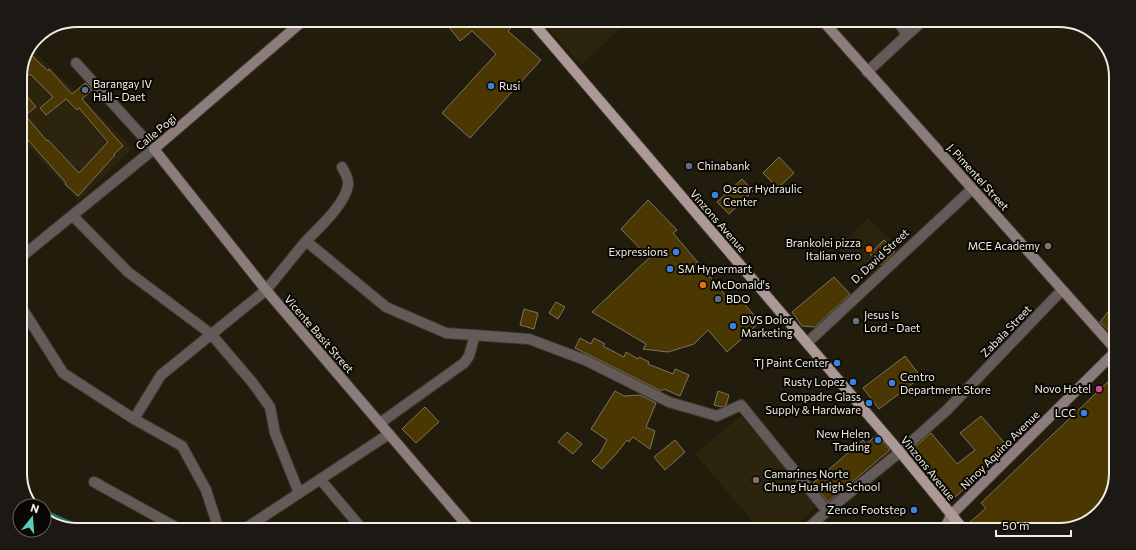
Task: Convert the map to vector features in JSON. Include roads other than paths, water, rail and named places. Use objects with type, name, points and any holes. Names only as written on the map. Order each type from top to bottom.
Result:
[{"type":"main road","name":"Vinzons Avenue","points":[[536,27],[900,452],[958,523]]},
{"type":"street","name":"Calle Pogi","points":[[27,252],[154,149],[296,27]]},
{"type":"street","name":"J. Pimentel Street","points":[[828,27],[1109,342]]},
{"type":"street","points":[[902,27],[907,35]]},
{"type":"street","points":[[868,72],[916,27]]},
{"type":"street","points":[[76,63],[154,149]]},
{"type":"street","name":"Vicente Basit Street","points":[[154,149],[266,290],[465,523]]},
{"type":"street","points":[[134,419],[161,375],[266,290],[306,241],[330,216],[344,196],[348,185],[348,179],[342,167]]},
{"type":"street","name":"D. David Street","points":[[807,343],[972,189]]},
{"type":"street","points":[[73,216],[128,272],[211,334],[252,382],[270,407],[275,433],[299,493]]},
{"type":"street","points":[[306,241],[386,307],[446,333],[529,339],[585,360],[669,402],[717,416],[741,405],[827,511]]},
{"type":"street","name":"Zabala Street","points":[[814,523],[900,452],[947,410],[1062,290]]},
{"type":"street","points":[[27,317],[63,373],[134,419],[182,446],[206,490],[217,523]]},
{"type":"street","points":[[380,423],[464,363],[469,356],[475,335]]},
{"type":"street","name":"Ninoy Aquino Avenue","points":[[947,523],[951,515],[1109,357]]},
{"type":"street","points":[[254,523],[389,434]]},
{"type":"street","points":[[320,479],[357,523]]},
{"type":"street","points":[[94,482],[168,523]]},
{"type":"water","points":[[52,513],[75,523],[70,523],[52,516]]},
{"type":"place","name":"Rusi","points":[[491,86]]},
{"type":"place","name":"Barangay IV Hall - Daet","points":[[85,90]]},
{"type":"place","name":"Chinabank","points":[[689,166]]},
{"type":"place","name":"Oscar Hydraulic Center","points":[[715,195]]},
{"type":"place","name":"MCE Academy","points":[[1048,246]]},
{"type":"place","name":"Brankolei pizza Italian vero","points":[[869,249]]},
{"type":"place","name":"Expressions","points":[[676,252]]},
{"type":"place","name":"SM Hypermart","points":[[670,269]]},
{"type":"place","name":"McDonald's","points":[[703,285]]},
{"type":"place","name":"BDO","points":[[718,299]]},
{"type":"place","name":"Jesus Is Lord - Daet","points":[[856,321]]},
{"type":"place","name":"DVS Dolor Marketing","points":[[733,326]]},
{"type":"place","name":"TJ Paint Center","points":[[837,363]]},
{"type":"place","name":"Rusty Lopez","points":[[853,382]]},
{"type":"place","name":"Centro Department Store","points":[[892,383]]},
{"type":"place","name":"Novo Hotel","points":[[1099,389]]},
{"type":"place","name":"Compadre Glass Supply & Hardware","points":[[869,403]]},
{"type":"place","name":"LCC","points":[[1084,413]]},
{"type":"place","name":"New Helen Trading","points":[[878,440]]},
{"type":"place","name":"Camarines Norte Chung Hua High School","points":[[756,480]]},
{"type":"place","name":"Zenco Footstep","points":[[914,510]]}]
